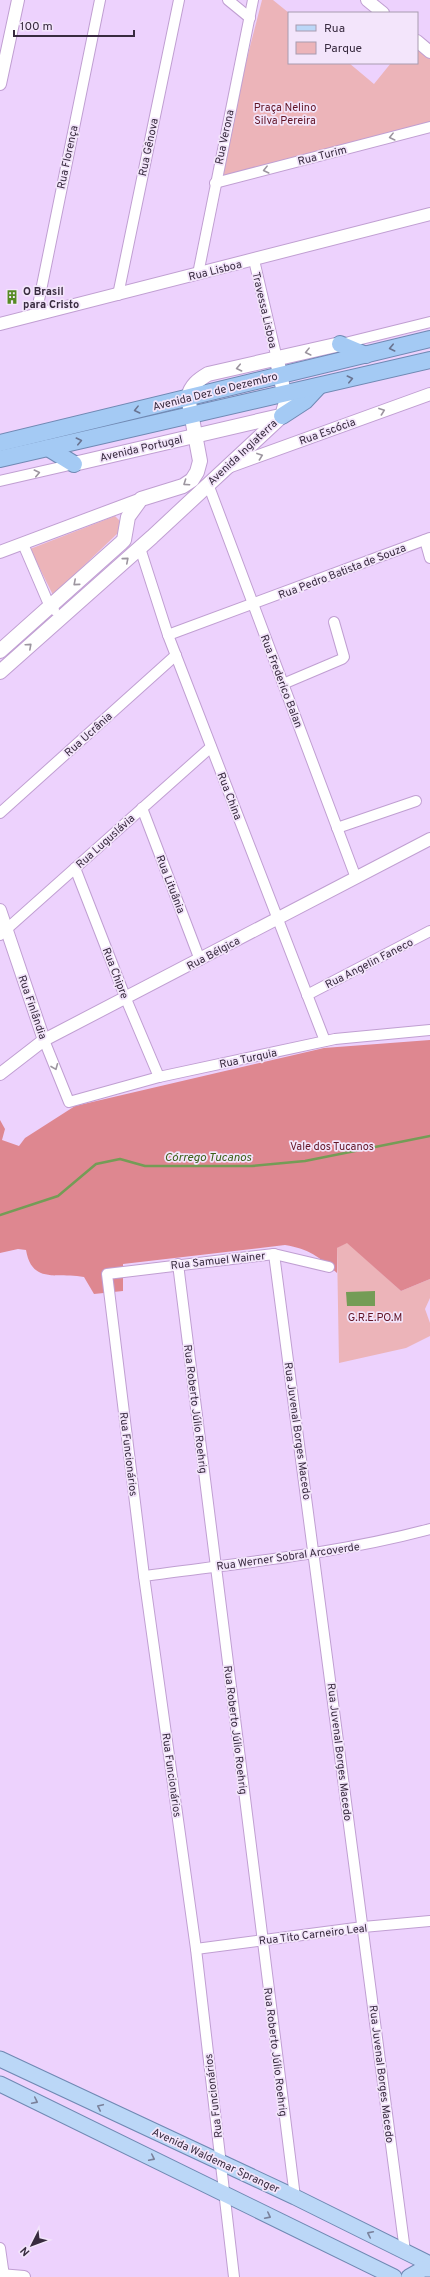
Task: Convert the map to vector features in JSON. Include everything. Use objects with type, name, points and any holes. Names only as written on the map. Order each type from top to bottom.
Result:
[{"type":"highway","name":"Avenida Dez de Dezembro","points":[[0,443],[430,339]]},
{"type":"highway","points":[[340,344],[366,354]]},
{"type":"highway","name":"Avenida Dez de Dezembro","points":[[0,459],[430,360]]},
{"type":"highway","points":[[282,416],[305,401],[319,386]]},
{"type":"highway","points":[[48,448],[74,464]]},
{"type":"main road","points":[[188,397],[197,381],[208,374],[340,344]]},
{"type":"main road","name":"Avenida Inglaterra","points":[[0,672],[60,617],[140,548],[223,469],[282,416],[286,402],[277,359]]},
{"type":"main road","name":"Avenida Inglaterra","points":[[142,499],[183,486],[198,472],[200,461],[188,397]]},
{"type":"main road","name":"Avenida Portugal","points":[[74,464],[282,416]]},
{"type":"main road","points":[[200,461],[223,469]]},
{"type":"main road","points":[[0,651],[124,540],[128,517],[142,499]]},
{"type":"main road","points":[[124,540],[132,541],[140,548]]},
{"type":"main road","name":"Avenida Waldemar Spranger","points":[[0,2059],[295,2197],[430,2264]]},
{"type":"main road","points":[[0,2084],[225,2194],[371,2272],[394,2277]]},
{"type":"main road","points":[[120,2142],[127,2119]]},
{"type":"main road","points":[[409,2277],[423,2269],[430,2268]]},
{"type":"street","points":[[0,84],[18,0]]},
{"type":"street","name":"Rua Florença","points":[[36,315],[100,0]]},
{"type":"street","name":"Rua Gênova","points":[[118,295],[179,0]]},
{"type":"street","points":[[228,0],[250,18]]},
{"type":"street","name":"Rua Verona","points":[[198,274],[215,183],[253,0]]},
{"type":"street","points":[[367,0],[382,12]]},
{"type":"street","points":[[418,42],[430,52]]},
{"type":"street","name":"Rua Turim","points":[[215,183],[430,127]]},
{"type":"street","name":"Rua Lisboa","points":[[0,324],[430,214]]},
{"type":"street","name":"Travessa Lisboa","points":[[254,260],[277,359]]},
{"type":"street","points":[[340,344],[430,322]]},
{"type":"street","name":"Rua Escócia","points":[[223,469],[430,394]]},
{"type":"street","name":"Avenida Portugal","points":[[0,481],[74,464]]},
{"type":"street","name":"Rua Frederico Balan","points":[[208,484],[356,878]]},
{"type":"street","points":[[0,552],[142,499]]},
{"type":"street","points":[[103,513],[128,517]]},
{"type":"street","points":[[427,539],[430,558]]},
{"type":"street","name":"Rua Pedro Batista de Souza","points":[[168,635],[427,539]]},
{"type":"street","points":[[23,544],[50,606],[60,617]]},
{"type":"street","name":"Rua China","points":[[140,548],[168,635],[325,1041]]},
{"type":"street","points":[[283,684],[344,657],[334,622]]},
{"type":"street","name":"Rua Ucrânia","points":[[0,813],[176,655]]},
{"type":"street","name":"Rua Luguslávia","points":[[4,932],[211,746]]},
{"type":"street","points":[[337,828],[416,801]]},
{"type":"street","name":"Rua Lituânia","points":[[142,808],[200,960]]},
{"type":"street","name":"Rua Bélgica","points":[[0,1074],[44,1040],[126,999],[430,839]]},
{"type":"street","name":"Rua Chipre","points":[[75,868],[126,999],[159,1077]]},
{"type":"street","name":"Rua Finlândia","points":[[0,910],[4,932],[44,1040],[69,1102]]},
{"type":"street","name":"Rua Angelin Faneco","points":[[307,995],[430,931]]},
{"type":"street","points":[[426,1030],[430,1024]]},
{"type":"street","name":"Rua Turquia","points":[[69,1102],[159,1077],[325,1041],[426,1030]]},
{"type":"street","name":"Rua Samuel Wainer","points":[[107,1274],[178,1264],[274,1254],[329,1267]]},
{"type":"street","name":"Rua Juvenal Borges Macedo","points":[[274,1254],[405,2251]]},
{"type":"street","name":"Rua Roberto Júlio Roehrig","points":[[178,1264],[295,2197]]},
{"type":"street","name":"Rua Funcionários","points":[[107,1274],[144,1576],[196,1949],[234,2277]]},
{"type":"street","name":"Rua Werner Sobral Arcoverde","points":[[144,1576],[314,1554],[382,1542],[430,1529]]},
{"type":"street","name":"Rua Tito Carneiro Leal","points":[[196,1949],[363,1927],[430,1921]]},
{"type":"street","points":[[0,2248],[2,2276],[24,2277]]},
{"type":"green space","name":"Praça Nelino Silva Pereira","points":[[262,0],[273,0],[288,12],[288,64],[350,64],[374,84],[390,64],[418,64],[418,43],[430,53],[430,127],[215,183]]},
{"type":"green space","points":[[115,516],[120,521],[120,531],[53,595],[30,549]]},
{"type":"green space","name":"Vale dos Tucanos","points":[[430,1040],[430,1279],[401,1291],[347,1243],[337,1248],[337,1273],[314,1254],[285,1245],[123,1264],[123,1291],[94,1294],[84,1277],[48,1275],[40,1273],[29,1261],[26,1250],[18,1249],[0,1253],[0,1120],[5,1129],[2,1140],[19,1146],[25,1138],[75,1106],[324,1048]]},
{"type":"green space","name":"G.R.E.PO.M","points":[[347,1242],[401,1291],[430,1279],[430,1298],[425,1309],[430,1323],[430,1336],[406,1348],[339,1363],[337,1248]]},
{"type":"shaded area","points":[[375,1291],[375,1306],[347,1306],[346,1292]]},
{"type":"waterway","name":"Córrego Tucanos","points":[[0,1215],[58,1196],[96,1164],[120,1159],[145,1166],[252,1166],[305,1161],[430,1136]]},
{"type":"place","name":"O Brasil para Cristo","points":[[12,297]]}]
